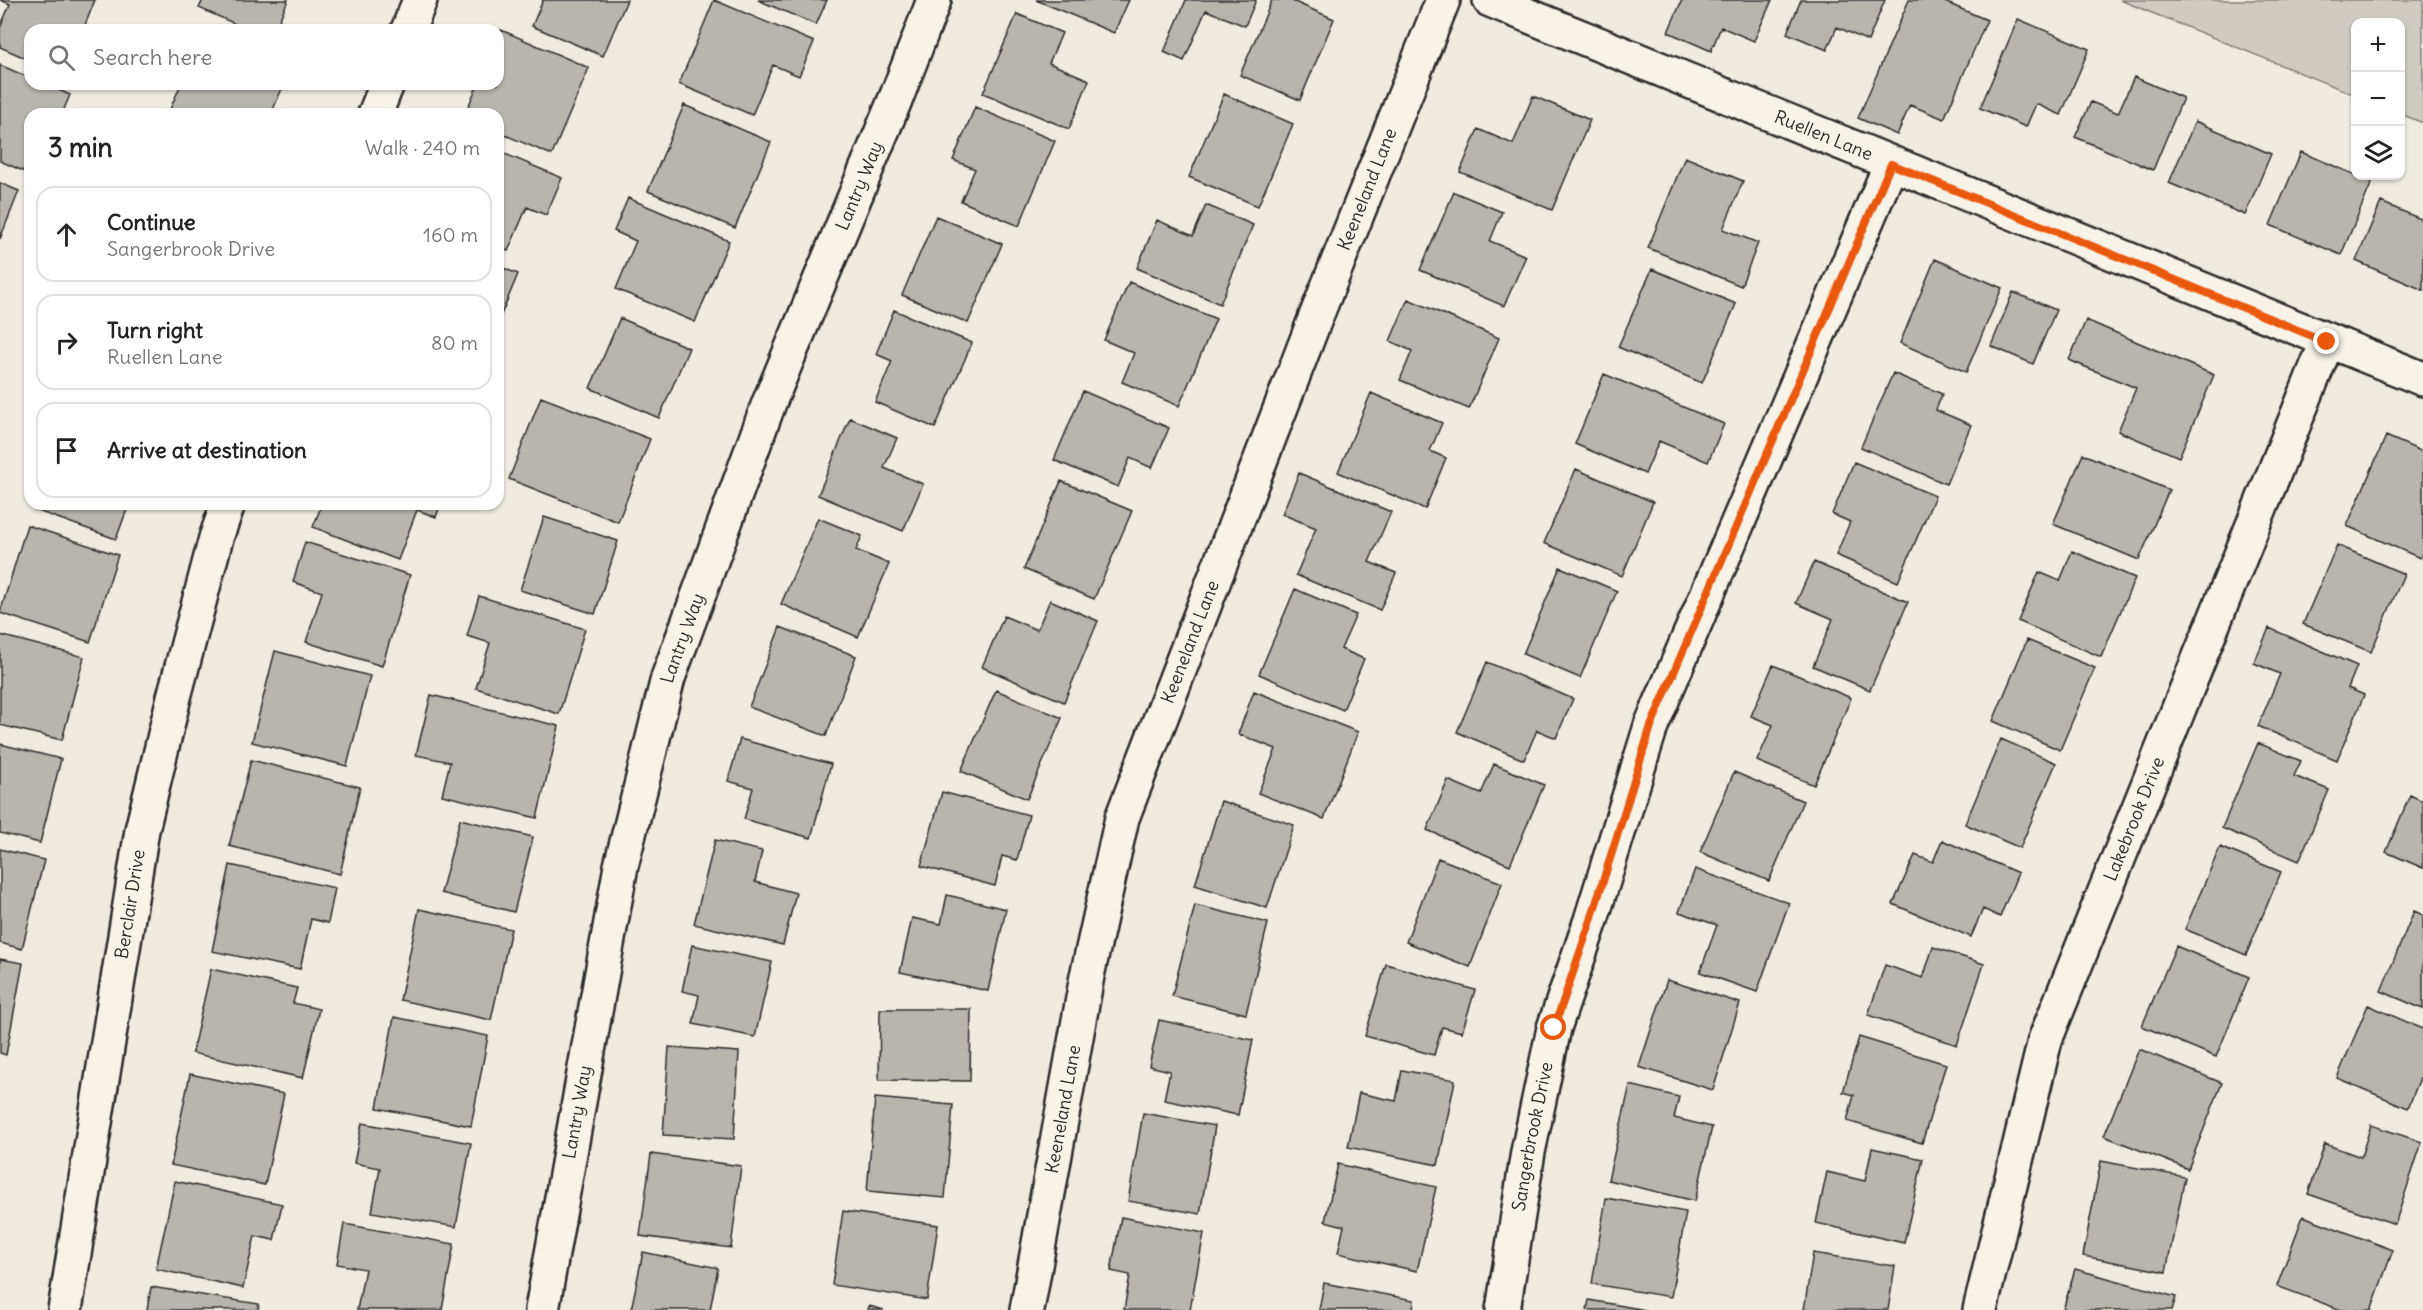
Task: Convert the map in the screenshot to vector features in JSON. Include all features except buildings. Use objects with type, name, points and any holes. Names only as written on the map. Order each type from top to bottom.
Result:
[{"type":"street","points":[[410,24],[420,0]]},
{"type":"street","name":"Lantry Way","points":[[542,1310],[621,866],[668,678],[769,403],[934,0]]},
{"type":"street","name":"Keeneland Lane","points":[[1027,1310],[1087,976],[1122,818],[1317,314],[1443,0]]},
{"type":"street","name":"Ruellen Lane","points":[[1490,0],[2327,342],[2423,379]]},
{"type":"street","points":[[377,108],[385,90]]},
{"type":"street","name":"Sangerbrook Drive","points":[[1503,1310],[1528,1152],[1554,1028],[1591,920],[1651,726],[1891,164]]},
{"type":"street","name":"Lakebrook Drive","points":[[1980,1310],[2045,1040],[2327,342]]},
{"type":"street","name":"Berclair Drive","points":[[65,1310],[142,830],[174,697],[216,538],[226,510]]},
{"type":"shaded area","points":[[2120,0],[2423,0],[2423,123],[2405,116],[2405,18],[2351,18],[2351,93]]},
{"type":"route","points":[[1554,1028],[1591,920],[1651,726],[1891,164],[2327,342]]}]
